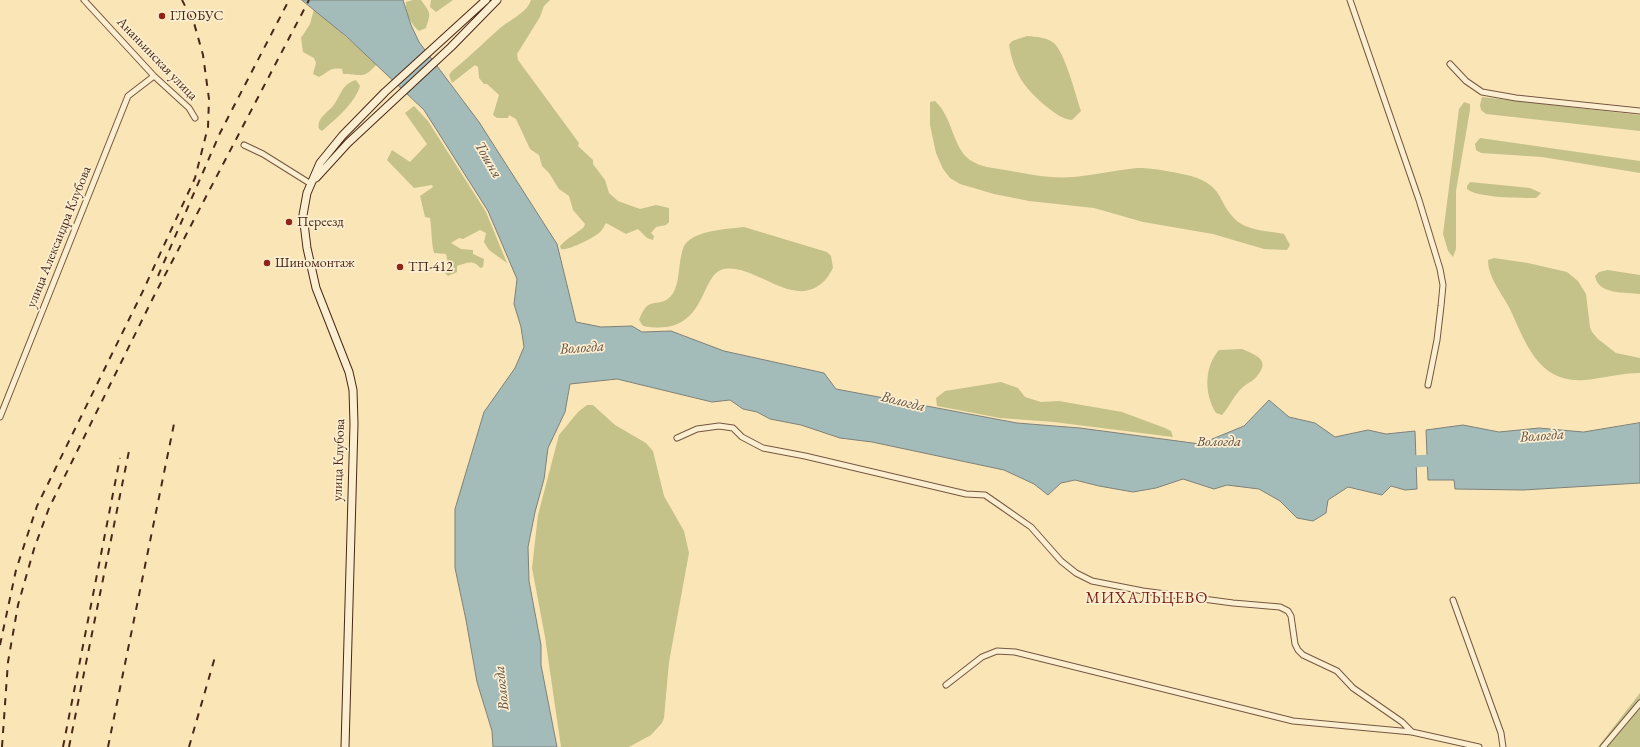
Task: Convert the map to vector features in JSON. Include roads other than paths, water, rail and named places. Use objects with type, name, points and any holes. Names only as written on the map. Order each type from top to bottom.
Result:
[{"type":"main road","name":"улица Клубова","points":[[345,747],[353,400],[347,363],[316,288],[307,248],[303,215],[305,200],[320,163],[330,150],[385,92],[486,0]]},
{"type":"main road","points":[[311,184],[348,143],[451,47],[497,0]]},
{"type":"street","name":"Ананьинская улица","points":[[84,0],[154,76],[189,108],[195,118]]},
{"type":"street","points":[[1350,0],[1419,200],[1440,269],[1443,285],[1441,306],[1437,340],[1428,385]]},
{"type":"street","points":[[1450,64],[1466,80],[1482,92],[1516,98],[1640,112]]},
{"type":"street","name":"улица Александра Клубова","points":[[0,417],[128,96],[154,76]]},
{"type":"street","points":[[244,145],[263,154],[311,184]]},
{"type":"street","points":[[677,438],[697,430],[719,426],[733,428],[742,437],[763,448],[805,456],[966,494],[985,495],[1031,527],[1061,561],[1076,573],[1092,582],[1143,591],[1233,603],[1280,607],[1288,611],[1291,616],[1295,644],[1303,655],[1337,671],[1353,688],[1402,722],[1412,732]]},
{"type":"street","points":[[1453,600],[1502,733],[1503,747]]},
{"type":"street","points":[[946,685],[982,657],[997,651],[1015,652],[1293,721],[1412,732],[1479,747]]},
{"type":"street","points":[[1603,747],[1640,703]]},
{"type":"water","name":"Тошня","points":[[302,0],[403,0],[411,25],[419,42],[479,122],[557,244],[576,322],[601,327],[632,326],[642,332],[671,331],[724,351],[824,373],[836,389],[1017,423],[1080,428],[1200,444],[1244,426],[1269,400],[1289,417],[1315,423],[1335,437],[1368,430],[1386,434],[1415,431],[1417,489],[1405,490],[1391,486],[1382,495],[1348,487],[1328,500],[1326,513],[1313,521],[1297,518],[1280,501],[1259,489],[1227,485],[1214,489],[1183,479],[1156,488],[1133,492],[1075,480],[1061,483],[1048,495],[1034,484],[1004,470],[872,442],[840,438],[801,425],[770,419],[757,412],[743,409],[730,400],[712,402],[617,379],[570,384],[565,412],[548,448],[544,479],[535,512],[528,547],[529,581],[541,645],[541,665],[557,747],[493,747],[492,731],[477,682],[455,568],[455,509],[484,412],[515,368],[524,347],[521,327],[514,304],[517,279],[488,211],[424,110],[347,37]]},
{"type":"water","points":[[1640,423],[1640,483],[1523,490],[1455,489],[1454,480],[1428,480],[1426,430],[1463,425],[1499,432],[1539,428],[1583,432]]},
{"type":"waterway","name":"Вологда","points":[[1399,462],[1443,460]]},
{"type":"railway","points":[[0,645],[16,570],[37,506],[142,293],[195,178],[208,127],[209,99],[203,55],[194,23],[182,0]]},
{"type":"railway","points":[[158,276],[220,133],[289,0]]},
{"type":"railway","points":[[2,747],[8,662],[18,605],[34,549],[49,508],[154,296],[309,0]]},
{"type":"railway","points":[[108,747],[175,419]]},
{"type":"railway","points":[[69,747],[130,446]]},
{"type":"railway","points":[[63,747],[120,458]]},
{"type":"railway","points":[[189,747],[215,657]]},
{"type":"place","name":"ГЛОБУС","points":[[162,16]]},
{"type":"place","name":"Переезд","points":[[289,222]]},
{"type":"place","name":"Шиномонтаж","points":[[267,263]]},
{"type":"place","name":"ТП-412","points":[[400,267]]},
{"type":"district","name":"МИХАЛЬЦЕВО","points":[[1147,599]]}]
